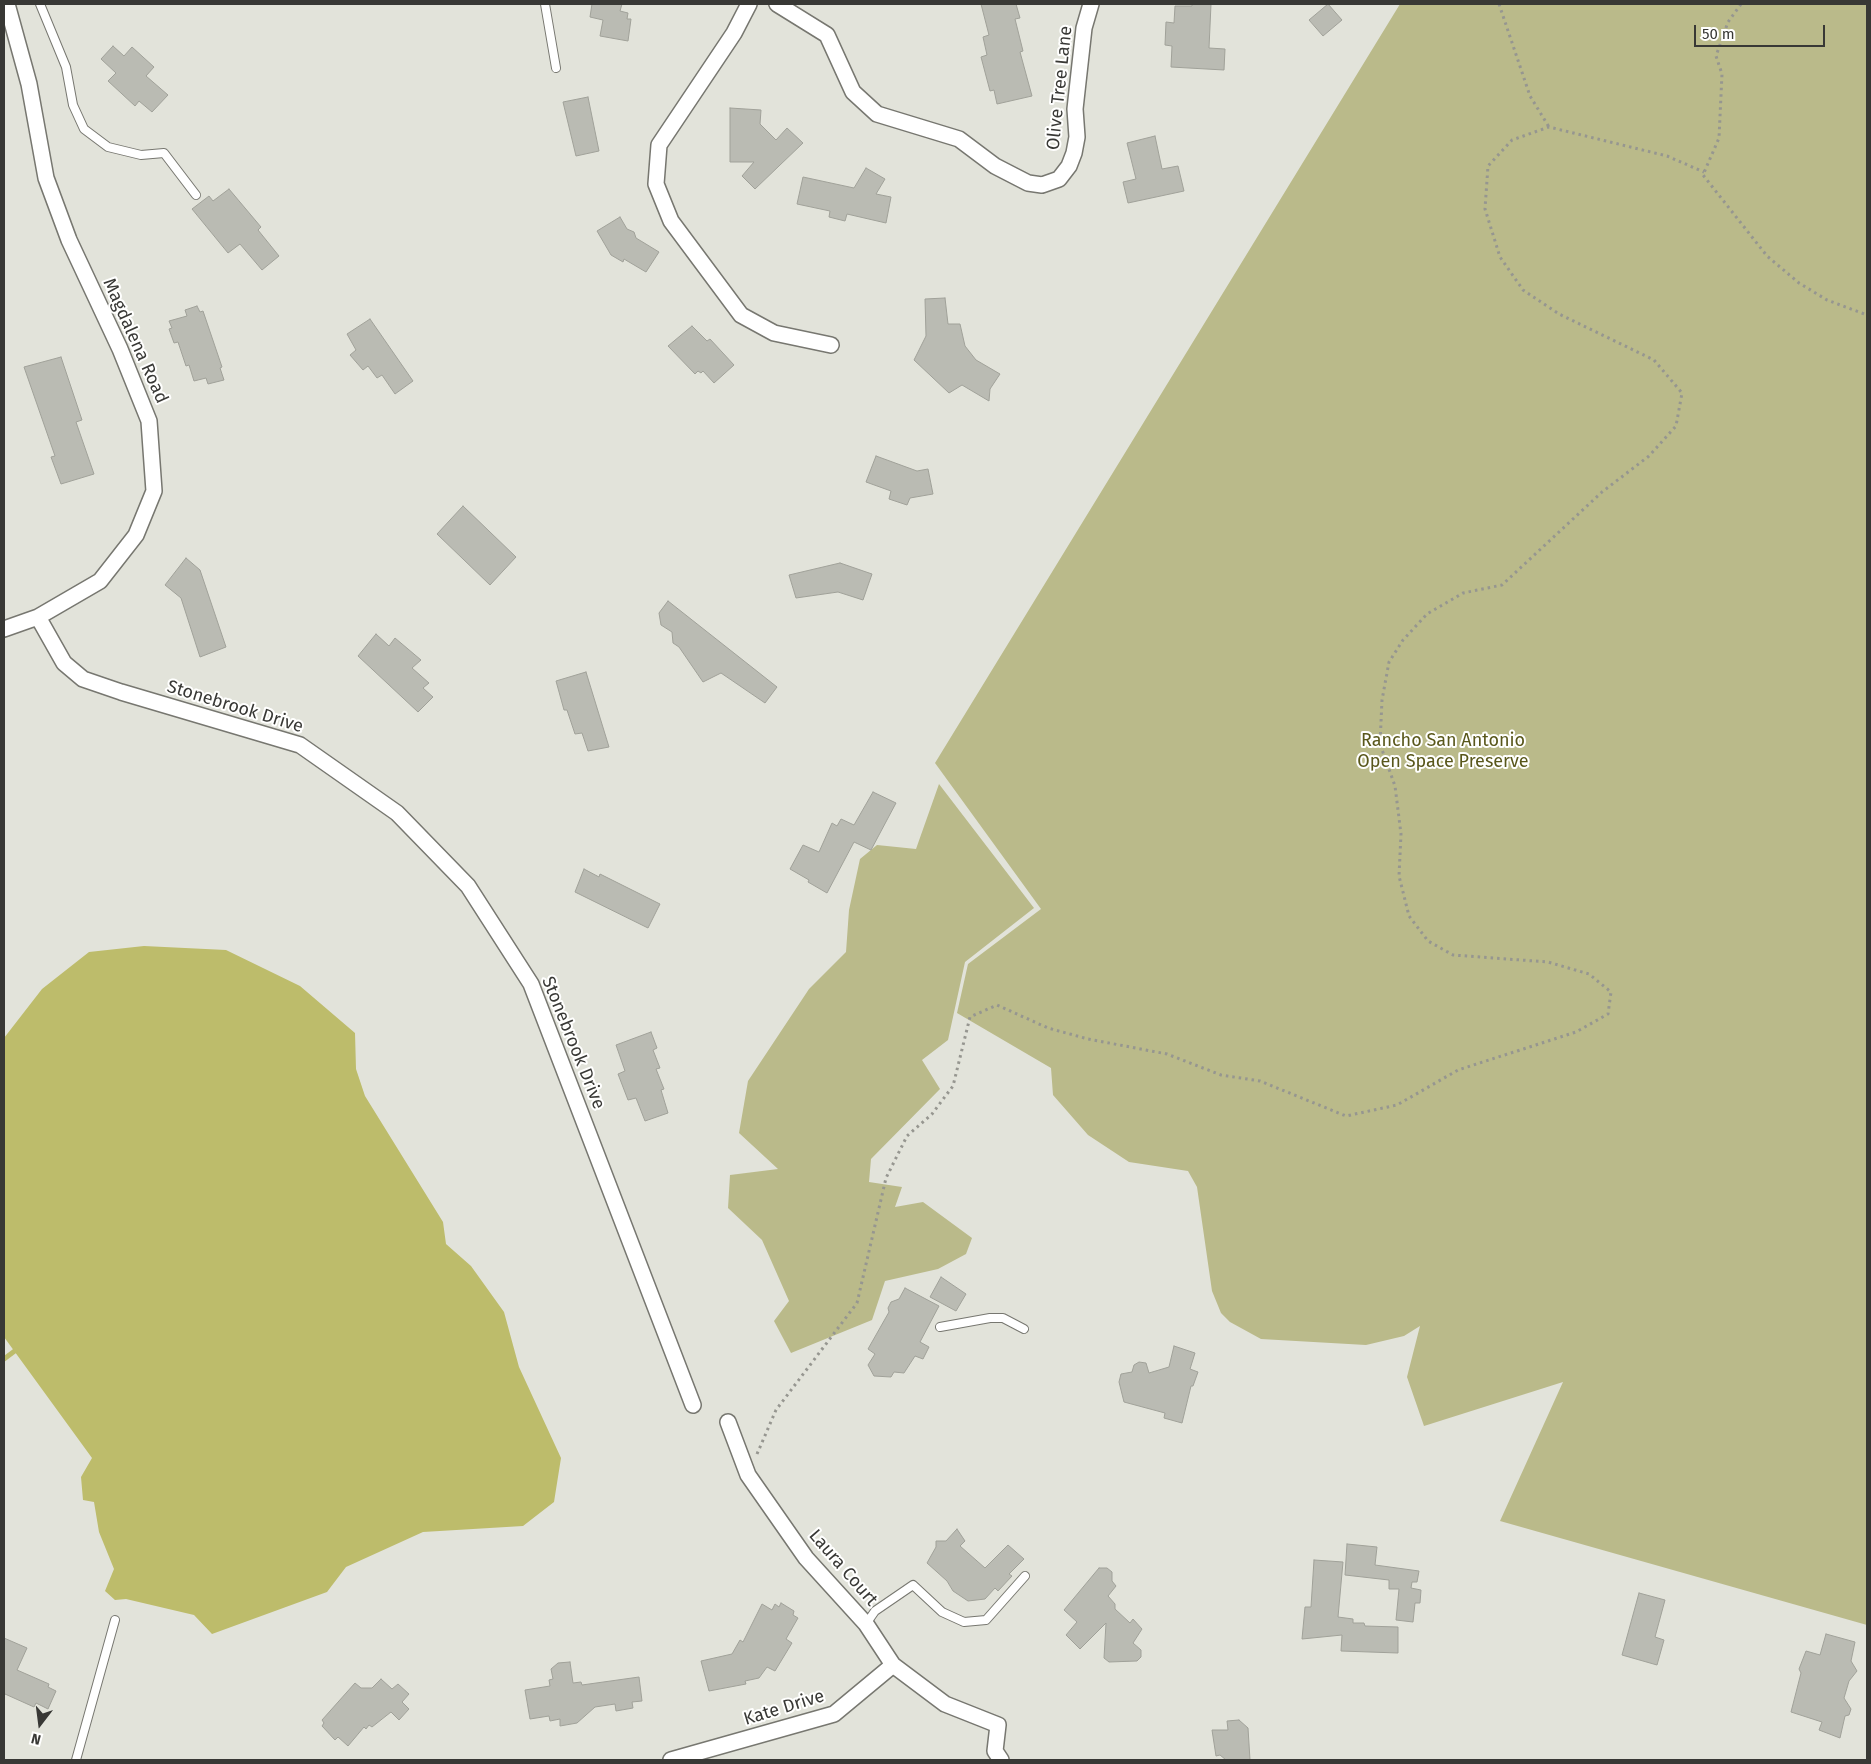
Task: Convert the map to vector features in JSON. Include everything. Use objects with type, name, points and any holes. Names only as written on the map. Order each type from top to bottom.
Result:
[{"type":"street","name":"Magdalena Road","points":[[4,629],[38,617],[100,581],[136,536],[154,491],[149,421],[120,349],[69,240],[46,178],[30,84],[7,4]]},
{"type":"street","points":[[749,4],[734,33],[658,145],[656,184],[671,221],[741,315],[774,333],[831,345]]},
{"type":"street","name":"Olive Tree Lane","points":[[778,4],[827,35],[853,92],[877,114],[959,140],[994,166],[1028,183],[1042,185],[1051,184],[1058,179],[1069,166],[1074,153],[1077,137],[1075,109],[1084,28],[1091,4]]},
{"type":"street","name":"Stonebrook Drive","points":[[38,617],[64,663],[83,679],[300,745],[397,813],[468,886],[531,984],[693,1405]]},
{"type":"street","name":"Laura Court","points":[[728,1422],[748,1475],[806,1558],[866,1624],[893,1665],[945,1704],[998,1725],[996,1757]]},
{"type":"street","name":"Kate Drive","points":[[671,1760],[834,1714],[893,1665]]},
{"type":"lane","points":[[40,4],[66,67],[73,105],[84,129],[108,147],[141,155],[164,153],[196,195]]},
{"type":"lane","points":[[545,4],[556,68]]},
{"type":"lane","points":[[940,1327],[990,1318],[1004,1318],[1024,1329]]},
{"type":"lane","points":[[866,1624],[875,1611],[913,1585],[942,1612],[964,1622],[986,1620],[1025,1576]]},
{"type":"lane","points":[[76,1760],[115,1620]]},
{"type":"path","points":[[1499,4],[1530,96],[1548,127]]},
{"type":"path","points":[[1741,4],[1728,22],[1716,56],[1722,74],[1719,138],[1703,175],[1767,256],[1799,283],[1827,300],[1867,315]]},
{"type":"path","points":[[748,1475],[776,1410],[857,1303],[886,1178],[907,1136],[932,1114],[954,1086],[970,1017],[997,1005],[1048,1028],[1088,1039],[1167,1054],[1221,1075],[1260,1081],[1346,1116],[1397,1105],[1458,1070],[1576,1032],[1608,1014],[1611,992],[1589,974],[1548,962],[1505,961],[1453,955],[1428,941],[1409,916],[1400,876],[1401,834],[1395,786],[1380,744],[1382,700],[1390,662],[1403,640],[1427,614],[1463,593],[1502,585],[1602,492],[1649,456],[1676,426],[1682,393],[1654,360],[1559,314],[1524,290],[1500,257],[1485,208],[1488,166],[1512,140],[1548,127],[1667,156],[1704,172]]},
{"type":"green space","name":"Rancho San Antonio Open Space Preserve","points":[[1400,4],[1867,4],[1867,1625],[1500,1521],[1563,1382],[1424,1426],[1407,1377],[1420,1326],[1404,1336],[1366,1345],[1261,1339],[1230,1322],[1221,1313],[1212,1291],[1197,1187],[1188,1171],[1129,1162],[1088,1135],[1053,1095],[1051,1068],[957,1013],[968,964],[1041,909],[935,763]]},
{"type":"green space","points":[[939,784],[1034,908],[965,962],[948,1040],[922,1060],[940,1089],[871,1159],[869,1182],[902,1187],[895,1207],[923,1202],[972,1238],[966,1254],[938,1269],[885,1281],[872,1320],[791,1353],[774,1321],[789,1301],[762,1240],[728,1208],[730,1175],[778,1169],[739,1133],[748,1081],[809,989],[846,952],[849,910],[860,859],[877,845],[916,849]]},
{"type":"shaded area","points":[[144,946],[226,950],[300,986],[355,1033],[356,1069],[365,1096],[443,1222],[446,1244],[471,1266],[504,1312],[519,1367],[561,1458],[554,1502],[523,1526],[423,1532],[346,1567],[327,1592],[212,1634],[194,1615],[126,1599],[115,1600],[105,1591],[114,1569],[99,1532],[94,1502],[83,1500],[81,1477],[92,1458],[4,1337],[4,1038],[42,989],[89,952]]},
{"type":"building","points":[[592,4],[622,4],[620,11],[628,13],[627,19],[631,19],[628,41],[600,36],[603,20],[590,17]]},
{"type":"building","points":[[981,4],[1016,4],[1020,18],[1015,19],[1023,51],[1020,52],[1032,96],[997,104],[994,90],[990,91],[981,57],[987,55],[983,37],[989,35]]},
{"type":"building","points":[[1192,4],[1211,4],[1209,48],[1225,49],[1224,70],[1171,67],[1172,46],[1165,45],[1166,22],[1174,23],[1175,6],[1192,6]]},
{"type":"building","points":[[1328,4],[1342,20],[1323,36],[1309,20]]},
{"type":"building","points":[[113,46],[124,56],[132,47],[154,67],[146,76],[168,95],[152,112],[139,101],[135,106],[108,81],[116,73],[101,59]]},
{"type":"building","points":[[588,97],[599,151],[576,156],[563,102]]},
{"type":"building","points":[[730,108],[761,110],[760,124],[776,140],[787,128],[803,143],[755,189],[742,176],[754,162],[730,162]]},
{"type":"building","points":[[1155,136],[1162,169],[1178,166],[1184,191],[1128,203],[1123,182],[1136,179],[1127,143]]},
{"type":"building","points":[[866,168],[885,179],[876,194],[891,197],[886,223],[847,214],[845,221],[829,217],[830,211],[797,204],[803,177],[854,188]]},
{"type":"building","points":[[229,189],[261,227],[258,230],[279,256],[262,270],[240,244],[228,253],[192,209],[209,196],[213,201]]},
{"type":"building","points":[[620,217],[627,229],[634,232],[636,238],[659,252],[646,272],[624,259],[623,262],[611,255],[597,231]]},
{"type":"building","points":[[945,298],[948,324],[960,324],[965,346],[976,360],[1000,374],[990,389],[989,401],[962,385],[949,393],[914,360],[926,336],[925,299]]},
{"type":"building","points":[[197,306],[200,312],[203,311],[222,367],[220,368],[224,380],[208,384],[206,378],[194,381],[189,365],[186,366],[178,342],[174,343],[169,329],[172,328],[169,321],[187,316],[185,310]]},
{"type":"building","points":[[370,319],[413,381],[395,394],[382,375],[377,378],[368,366],[363,370],[350,355],[356,350],[347,334]]},
{"type":"building","points":[[692,326],[707,341],[710,339],[734,365],[714,383],[703,371],[701,373],[698,371],[695,374],[668,346]]},
{"type":"building","points":[[61,357],[82,420],[76,422],[94,474],[61,484],[51,457],[55,456],[24,367]]},
{"type":"building","points":[[876,456],[917,471],[928,469],[933,494],[910,498],[907,505],[889,499],[891,491],[866,482]]},
{"type":"building","points":[[463,506],[516,557],[490,585],[437,534]]},
{"type":"building","points":[[186,558],[200,570],[226,647],[200,657],[181,598],[165,585]]},
{"type":"building","points":[[840,563],[872,574],[863,600],[838,592],[796,598],[789,575]]},
{"type":"building","points":[[668,601],[777,687],[765,703],[721,673],[703,682],[679,647],[673,643],[672,632],[661,625],[659,613]]},
{"type":"building","points":[[376,634],[389,646],[395,638],[421,660],[412,668],[429,683],[423,688],[433,697],[418,712],[358,656]]},
{"type":"building","points":[[586,672],[609,747],[588,751],[582,733],[575,734],[567,710],[564,710],[556,681]]},
{"type":"building","points":[[873,792],[896,803],[871,850],[854,842],[827,893],[790,869],[803,845],[819,852],[832,823],[837,826],[841,819],[854,825]]},
{"type":"building","points":[[584,869],[599,877],[600,874],[660,904],[648,928],[575,892]]},
{"type":"building","points":[[651,1032],[657,1048],[653,1050],[660,1068],[656,1069],[664,1089],[661,1090],[668,1113],[645,1121],[636,1098],[628,1100],[618,1074],[625,1071],[616,1045]]},
{"type":"building","points":[[941,1277],[966,1294],[956,1311],[930,1297]]},
{"type":"building","points":[[905,1288],[939,1306],[920,1342],[929,1347],[923,1359],[915,1356],[904,1373],[894,1372],[891,1377],[874,1376],[868,1365],[875,1354],[868,1349],[889,1312],[888,1308],[891,1302],[899,1299]]},
{"type":"building","points":[[1174,1346],[1195,1353],[1190,1369],[1198,1372],[1193,1386],[1191,1386],[1182,1423],[1164,1418],[1165,1413],[1124,1402],[1119,1382],[1121,1374],[1132,1372],[1134,1365],[1139,1362],[1146,1363],[1149,1373],[1169,1367]]},
{"type":"building","points":[[957,1529],[965,1541],[960,1546],[985,1568],[1008,1545],[1024,1559],[1009,1574],[1012,1576],[998,1591],[995,1588],[985,1599],[968,1601],[953,1591],[947,1581],[927,1563],[936,1547],[936,1541],[946,1541]]},
{"type":"building","points":[[1347,1544],[1377,1547],[1375,1565],[1419,1571],[1417,1582],[1412,1582],[1411,1588],[1421,1590],[1420,1603],[1415,1603],[1413,1622],[1396,1620],[1399,1589],[1389,1589],[1389,1580],[1345,1575]]},
{"type":"building","points":[[1314,1560],[1343,1562],[1338,1617],[1353,1619],[1353,1623],[1364,1623],[1365,1626],[1398,1627],[1398,1653],[1341,1651],[1342,1635],[1302,1639],[1305,1607],[1311,1607]]},
{"type":"building","points":[[1099,1568],[1107,1568],[1112,1572],[1112,1581],[1116,1586],[1108,1596],[1115,1604],[1115,1609],[1130,1623],[1133,1619],[1142,1629],[1133,1643],[1141,1650],[1141,1657],[1137,1661],[1109,1662],[1104,1658],[1106,1623],[1080,1649],[1066,1635],[1077,1622],[1064,1610]]},
{"type":"building","points":[[1639,1593],[1665,1600],[1655,1637],[1664,1640],[1657,1665],[1622,1655]]},
{"type":"building","points":[[781,1603],[794,1611],[793,1615],[798,1618],[786,1639],[792,1643],[775,1671],[767,1667],[759,1678],[745,1681],[746,1684],[709,1691],[701,1661],[732,1654],[740,1640],[743,1642],[762,1604],[772,1610],[775,1604],[779,1607]]},
{"type":"building","points":[[1826,1634],[1855,1642],[1851,1661],[1857,1671],[1849,1681],[1844,1698],[1851,1709],[1849,1715],[1845,1716],[1840,1738],[1819,1730],[1822,1722],[1791,1712],[1801,1673],[1799,1669],[1806,1651],[1820,1655]]},
{"type":"building","points":[[4,1638],[27,1648],[17,1670],[49,1684],[48,1687],[56,1691],[48,1709],[36,1703],[34,1707],[5,1694],[4,1697]]},
{"type":"building","points":[[570,1662],[573,1683],[581,1682],[582,1685],[639,1677],[642,1701],[632,1702],[633,1708],[616,1711],[615,1704],[595,1707],[577,1723],[560,1726],[560,1719],[550,1721],[549,1716],[530,1719],[525,1690],[550,1686],[549,1680],[553,1679],[551,1669],[558,1663]]},
{"type":"building","points":[[381,1679],[392,1689],[398,1684],[409,1694],[402,1702],[409,1709],[399,1720],[391,1712],[372,1727],[369,1725],[366,1729],[364,1727],[348,1746],[338,1737],[335,1740],[322,1726],[324,1723],[322,1720],[355,1683],[361,1688],[372,1688]]},
{"type":"building","points":[[1239,1720],[1248,1728],[1250,1760],[1226,1760],[1220,1755],[1216,1756],[1212,1730],[1228,1730],[1227,1721]]},
{"type":"waterway","points":[[4,1359],[16,1350]]}]
